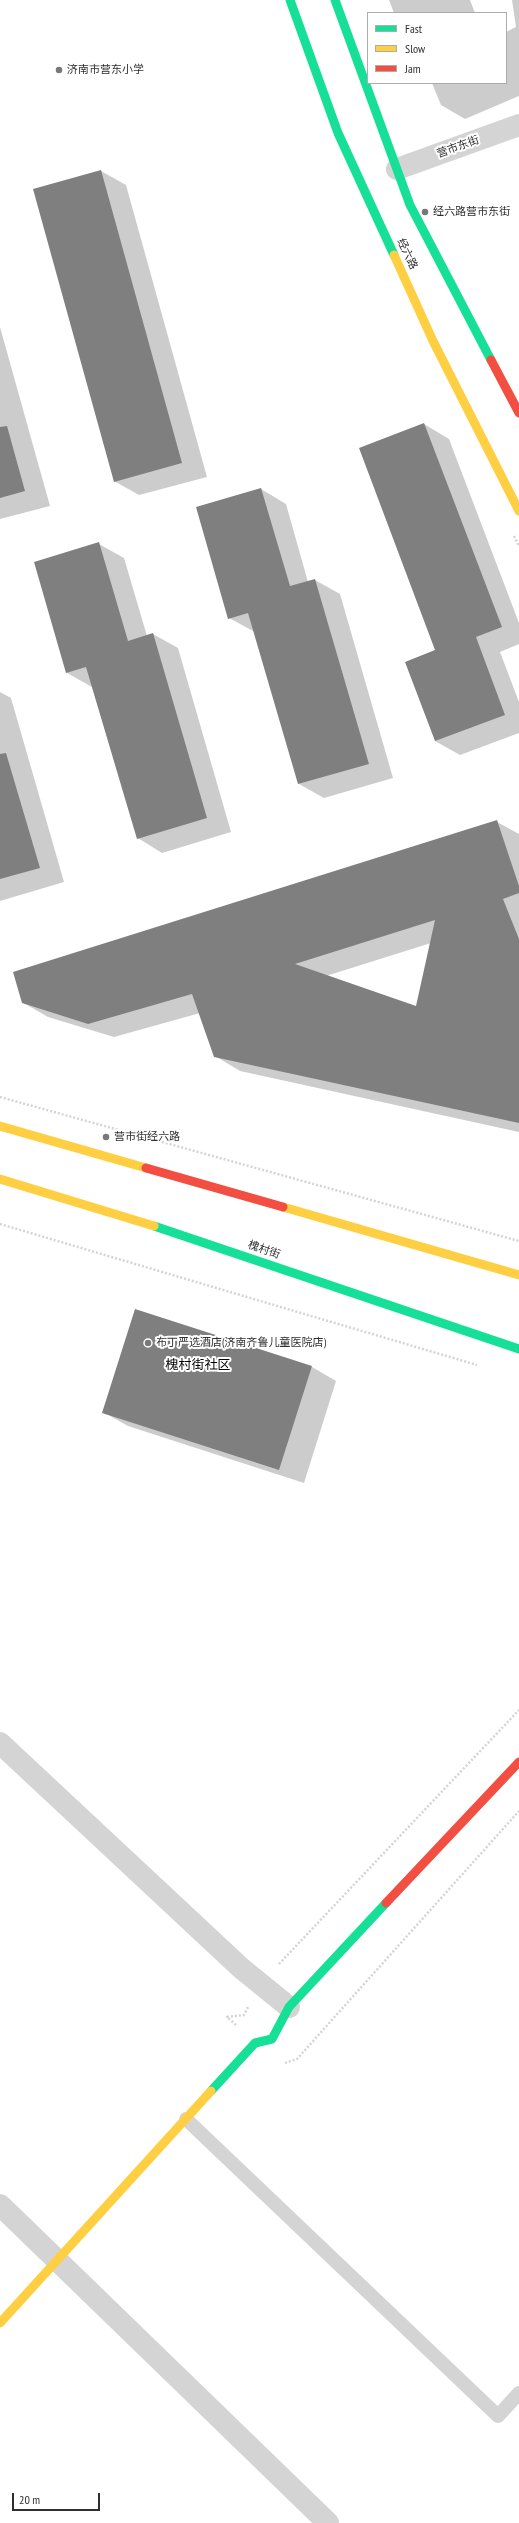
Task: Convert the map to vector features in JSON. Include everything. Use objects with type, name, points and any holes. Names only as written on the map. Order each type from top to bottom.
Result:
[{"type":"main road","name":"经六路","points":[[290,0],[338,133],[433,341],[519,511]]},
{"type":"main road","points":[[334,0],[410,205],[519,413]]},
{"type":"main road","points":[[0,1126],[519,1275]]},
{"type":"main road","name":"槐村街","points":[[0,1179],[182,1234],[519,1349]]},
{"type":"main road","points":[[0,2323],[255,2043],[272,2039],[289,2007],[519,1762]]},
{"type":"street","name":"营市东街","points":[[397,169],[519,125]]},
{"type":"street","points":[[0,1743],[241,1968],[289,2007]]},
{"type":"street","points":[[0,2205],[58,2259],[328,2523]]},
{"type":"lane","points":[[186,2119],[498,2416],[519,2394]]},
{"type":"path","points":[[0,1096],[519,1241]]},
{"type":"path","points":[[0,1224],[481,1366]]},
{"type":"path","points":[[244,2015],[261,1983],[519,1710]]},
{"type":"path","points":[[297,2059],[519,1811]]},
{"type":"building","points":[[101,170],[182,463],[114,482],[33,189]]},
{"type":"building","points":[[424,423],[502,627],[476,637],[505,715],[435,741],[405,662],[435,650],[359,448]]},
{"type":"building","points":[[7,426],[25,491],[0,498],[0,427]]},
{"type":"building","points":[[261,488],[290,586],[315,579],[369,764],[298,784],[248,613],[228,619],[196,507]]},
{"type":"building","points":[[99,542],[128,641],[153,633],[207,818],[137,839],[86,667],[66,673],[34,562]]},
{"type":"building","points":[[6,753],[40,868],[0,879],[0,754]]},
{"type":"building","points":[[497,820],[519,886],[519,893],[503,899],[519,939],[519,1123],[214,1057],[192,994],[88,1024],[22,1003],[13,972]],"holes":[[[435,920],[416,1006],[295,964]]]},
{"type":"building","points":[[135,1309],[312,1366],[279,1470],[102,1413]]},
{"type":"traffic: fast","points":[[290,0],[338,133],[394,255]]},
{"type":"traffic: fast","points":[[335,0],[410,205],[491,360]]},
{"type":"traffic: fast","points":[[154,1226],[519,1349]]},
{"type":"traffic: fast","points":[[211,2091],[255,2043],[272,2039],[289,2007],[386,1903]]},
{"type":"traffic: slow","points":[[394,255],[433,341],[519,511]]},
{"type":"traffic: slow","points":[[0,1126],[146,1168]]},
{"type":"traffic: slow","points":[[0,1179],[154,1226]]},
{"type":"traffic: slow","points":[[283,1207],[519,1275]]},
{"type":"traffic: slow","points":[[0,2323],[211,2091]]},
{"type":"traffic: jam","points":[[491,360],[519,413]]},
{"type":"traffic: jam","points":[[146,1168],[283,1207]]},
{"type":"traffic: jam","points":[[386,1903],[519,1762]]},
{"type":"place","name":"济南市营东小学","points":[[59,70]]},
{"type":"place","name":"经六路营市东街","points":[[425,212]]},
{"type":"place","name":"营市街经六路","points":[[106,1137]]},
{"type":"place","name":"布丁严选酒店(济南齐鲁儿童医院店)","points":[[148,1343]]},
{"type":"district","name":"槐村街社区","points":[[198,1365]]}]
